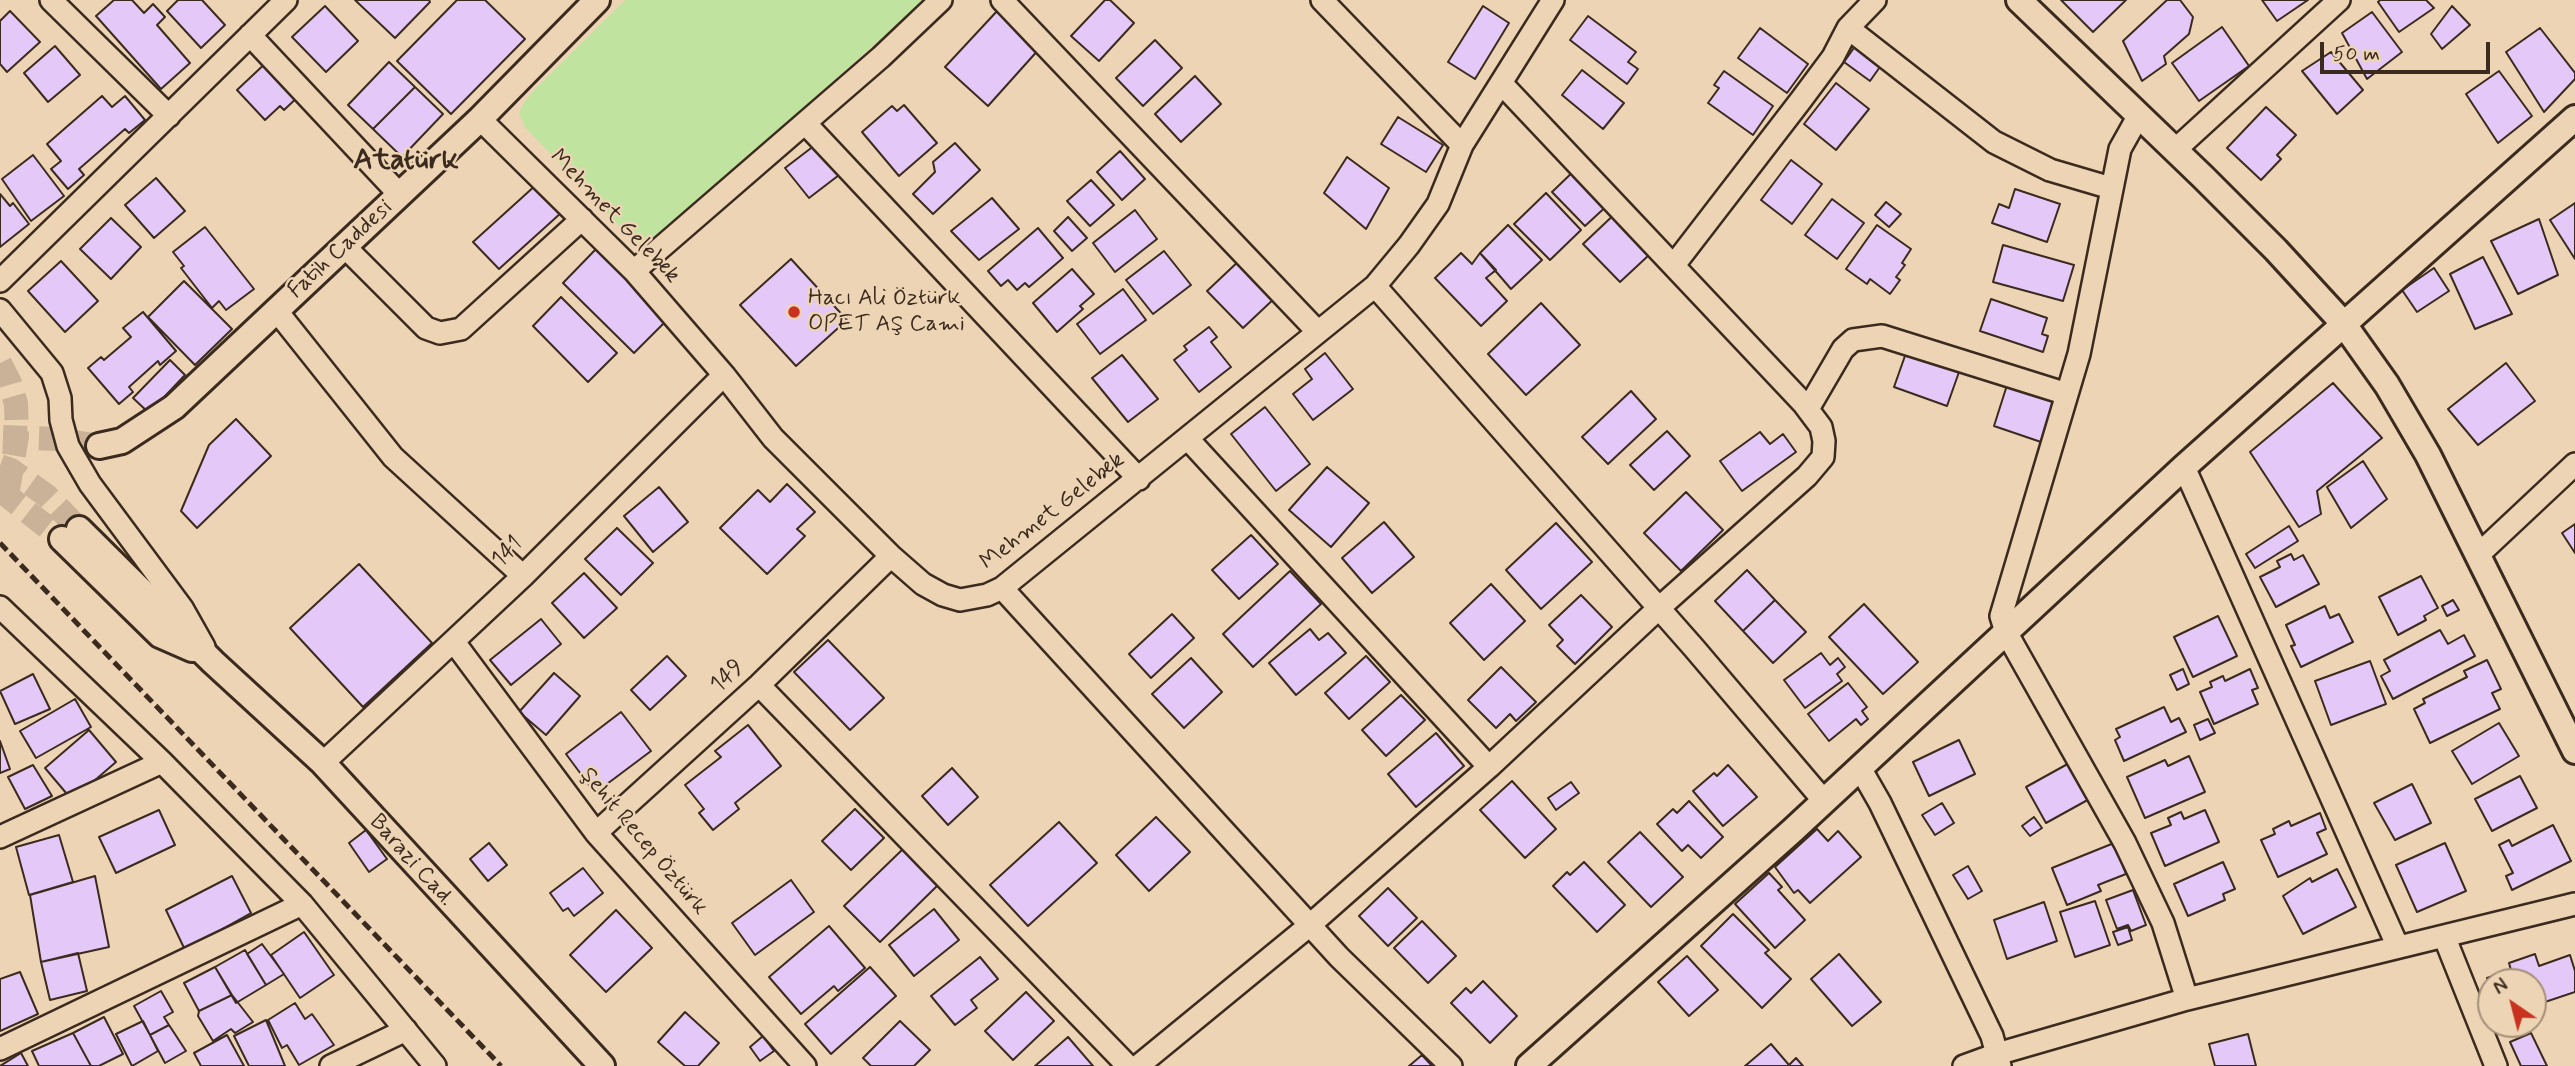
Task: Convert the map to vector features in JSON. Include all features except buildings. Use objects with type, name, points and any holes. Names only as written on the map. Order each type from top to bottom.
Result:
[{"type":"street","points":[[51,0],[169,116]]},
{"type":"street","points":[[0,281],[286,0]]},
{"type":"street","name":"Fatih Caddesi","points":[[99,446],[122,441],[174,407],[481,119],[597,0]]},
{"type":"street","points":[[634,271],[805,123],[941,0]]},
{"type":"street","points":[[1002,0],[1318,332]]},
{"type":"street","points":[[1322,0],[1462,145]]},
{"type":"street","name":"Mehmet Gelebek","points":[[481,119],[634,271],[773,438],[891,556],[923,584],[960,600],[987,595],[1002,587],[1375,286],[1409,246],[1438,204],[1462,145],[1553,0]]},
{"type":"street","points":[[1674,265],[1833,57],[1848,28],[1875,0]]},
{"type":"street","points":[[2019,0],[2276,250],[2343,323],[2387,385],[2428,455],[2575,751]]},
{"type":"street","points":[[2175,150],[2338,0]]},
{"type":"street","points":[[1848,28],[1994,142],[2050,170],[2111,188]]},
{"type":"street","points":[[250,35],[400,195]]},
{"type":"street","points":[[1138,1066],[1310,925],[1489,767],[1659,608],[1807,476],[1823,457],[1821,427],[1808,409],[1501,83]]},
{"type":"street","points":[[2139,115],[2120,149],[2079,354],[2001,616],[2006,632],[2125,843],[2163,923],[2187,999]]},
{"type":"street","points":[[1529,1066],[1824,802],[2184,467],[2575,118]]},
{"type":"street","points":[[805,123],[1139,479]]},
{"type":"street","points":[[345,247],[426,328],[440,333],[461,329],[582,219]]},
{"type":"street","points":[[1375,286],[1659,608],[1824,802]]},
{"type":"street","points":[[0,310],[52,373],[60,397],[61,420],[68,446],[90,484],[183,608],[213,662]]},
{"type":"street","points":[[276,310],[393,457],[523,576]]},
{"type":"street","points":[[1808,409],[1843,349],[1853,340],[1882,336],[2067,394]]},
{"type":"street","name":"141","points":[[323,763],[523,576],[724,376]]},
{"type":"street","points":[[1188,439],[1489,767]]},
{"type":"street","points":[[2478,555],[2575,464]]},
{"type":"street","points":[[2184,467],[2398,947]]},
{"type":"street","name":"Barazi Cad.","points":[[71,534],[160,635],[213,662],[323,763],[602,1066]]},
{"type":"street","name":"149","points":[[596,833],[759,685],[891,556]]},
{"type":"street","points":[[1002,587],[1339,957],[1451,1066]]},
{"type":"street","points":[[0,607],[162,762],[302,904],[436,1066]]},
{"type":"street","name":"Şehit Recep Öztürk","points":[[454,642],[596,833],[805,1066]]},
{"type":"street","points":[[759,685],[1128,1066]]},
{"type":"street","points":[[0,836],[162,762]]},
{"type":"street","points":[[1860,768],[1880,803],[1992,1036],[1999,1060]]},
{"type":"street","points":[[0,1049],[302,904]]},
{"type":"street","points":[[1964,1066],[1999,1060],[2187,999],[2575,904]]},
{"type":"street","points":[[2444,936],[2496,1066]]},
{"type":"street","points":[[331,1066],[406,1030]]},
{"type":"green space","points":[[625,0],[924,0],[650,245],[638,246],[525,127],[519,113],[536,88]]},
{"type":"tunnel","points":[[0,363],[16,404],[17,436],[7,496]]},
{"type":"tunnel","points":[[3,437],[56,439],[99,446]]},
{"type":"tunnel","points":[[0,466],[11,470],[47,496],[79,529]]},
{"type":"tunnel","points":[[0,490],[62,539]]},
{"type":"railway","points":[[0,543],[501,1066]]},
{"type":"place","name":"Hacı Ali Öztürk OPET AŞ Cami","points":[[794,312]]},
{"type":"district","name":"Atatürk","points":[[406,162]]}]
